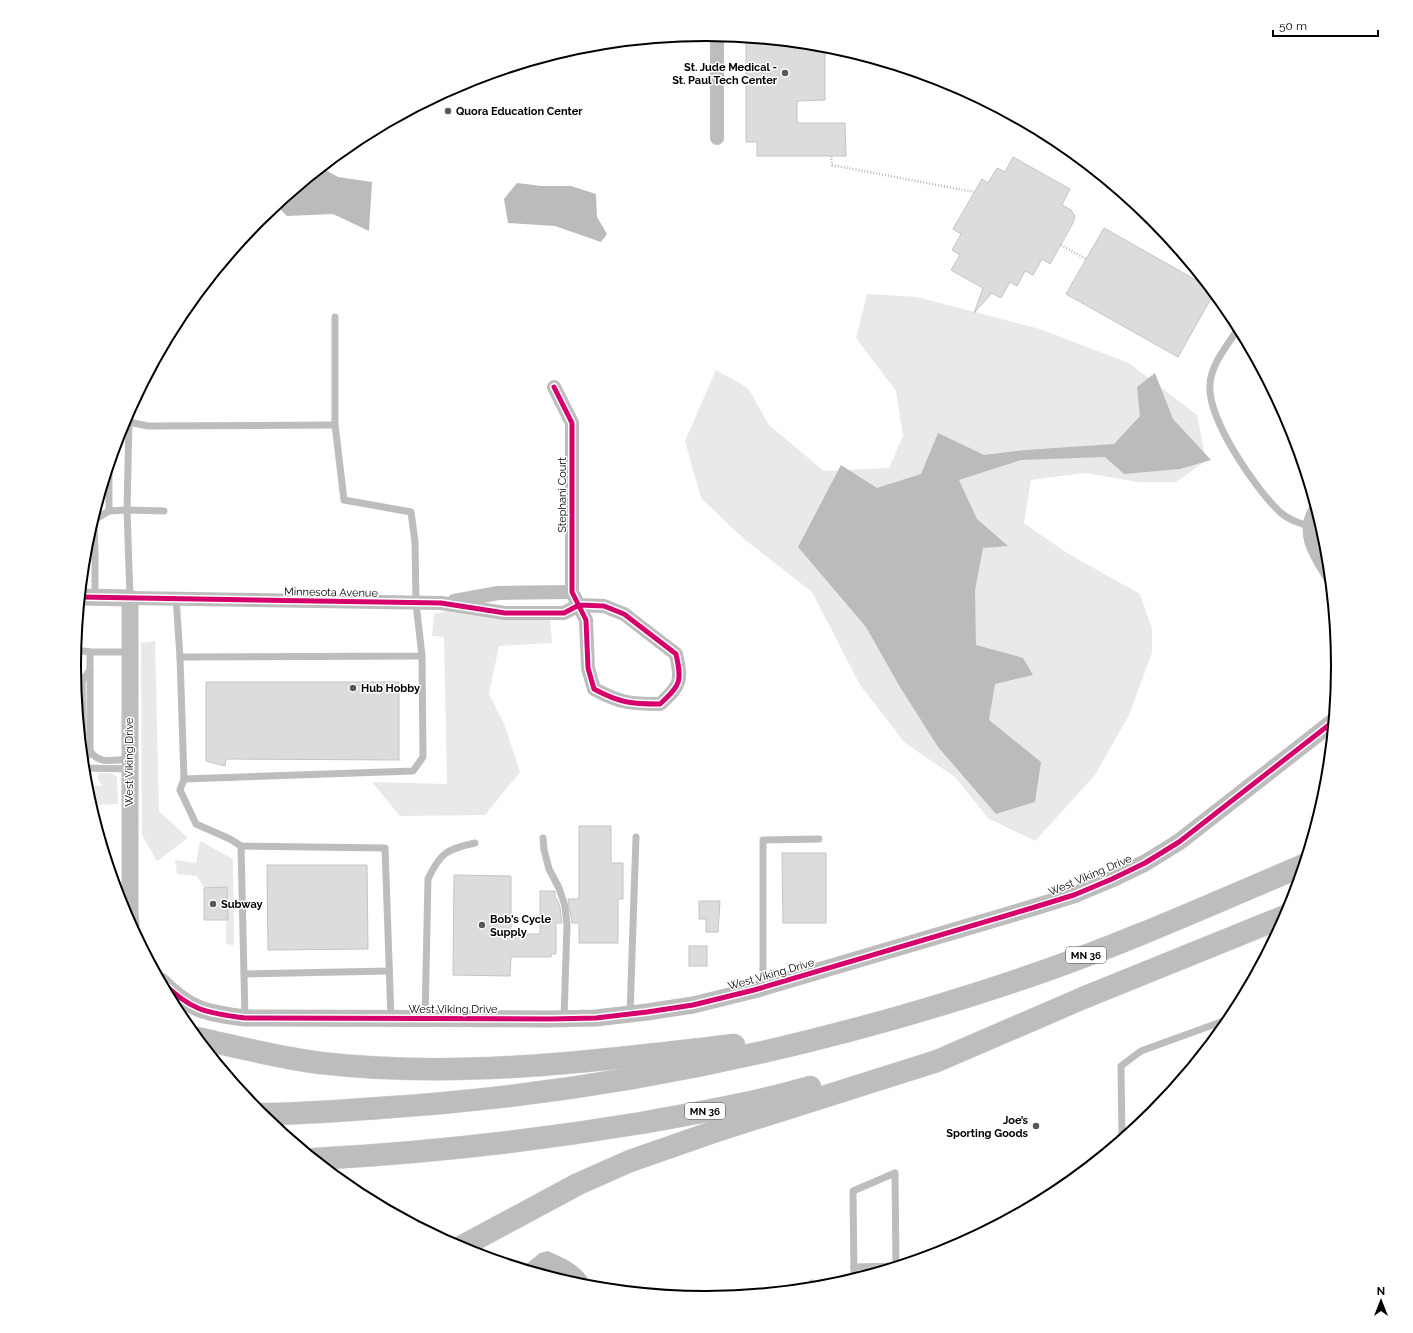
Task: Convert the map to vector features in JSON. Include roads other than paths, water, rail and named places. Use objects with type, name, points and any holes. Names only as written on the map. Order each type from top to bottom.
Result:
[{"type":"highway","name":"MN 36","points":[[269,1114],[422,1106],[516,1096],[646,1076],[774,1049],[958,1000],[1101,950],[1299,867]]},
{"type":"highway","name":"MN 36","points":[[321,1159],[417,1153],[545,1138],[674,1117],[800,1090],[961,1043],[1083,998],[1279,918]]},
{"type":"highway","points":[[467,1244],[578,1184],[630,1161],[716,1131],[937,1062],[1083,998]]},
{"type":"highway","points":[[205,1040],[277,1056],[321,1063],[448,1070],[545,1066],[734,1045],[862,1026]]},
{"type":"street","points":[[717,138],[718,41]]},
{"type":"street","name":"Stephani Court","points":[[554,387],[572,423],[576,599]]},
{"type":"street","points":[[1313,515],[1309,526],[1315,551],[1324,566]]},
{"type":"street","name":"Minnesota Avenue","points":[[441,603],[498,593],[576,599]]},
{"type":"street","name":"Minnesota Avenue","points":[[88,597],[441,603],[505,613],[564,613],[576,599]]},
{"type":"street","name":"West Viking Drive","points":[[130,598],[130,908]]},
{"type":"street","points":[[576,599],[604,606],[624,614],[676,654],[681,675],[673,692],[660,704],[632,704],[611,698],[594,689],[588,668],[586,620],[576,599]]},
{"type":"street","name":"West Viking Drive","points":[[174,994],[194,1008],[219,1015],[245,1018],[564,1019],[630,1014],[693,1005],[763,987],[1035,907],[1074,895],[1112,879],[1144,863],[1179,842],[1329,725]]},
{"type":"lane","points":[[184,779],[413,771],[423,757],[422,656],[416,603],[415,542],[411,512],[344,500],[335,425],[335,317]]},
{"type":"lane","points":[[1235,333],[1213,369],[1210,383],[1211,399],[1216,415],[1239,458],[1265,494],[1282,513],[1295,521],[1309,526]]},
{"type":"lane","points":[[131,423],[148,426],[335,425]]},
{"type":"lane","points":[[126,434],[130,598]]},
{"type":"lane","points":[[109,482],[109,511]]},
{"type":"lane","points":[[99,517],[109,511],[164,511]]},
{"type":"lane","points":[[88,597],[95,554],[94,539]]},
{"type":"lane","points":[[176,598],[180,657],[184,779],[180,790],[196,824],[230,839],[240,846],[386,848],[391,1019]]},
{"type":"lane","points":[[81,651],[130,652]]},
{"type":"lane","points":[[86,749],[90,652]]},
{"type":"lane","points":[[180,657],[422,656]]},
{"type":"lane","points":[[82,707],[82,681],[90,670]]},
{"type":"lane","points":[[87,752],[94,758],[100,760],[129,764]]},
{"type":"lane","points":[[89,768],[129,764]]},
{"type":"lane","points":[[630,1014],[636,837]]},
{"type":"lane","points":[[543,838],[544,850],[549,869],[566,906],[567,925],[564,1019]]},
{"type":"lane","points":[[763,987],[763,840],[819,839]]},
{"type":"lane","points":[[425,1019],[428,879],[437,860],[454,847],[475,843]]},
{"type":"lane","points":[[240,846],[245,1018]]},
{"type":"lane","points":[[244,974],[389,971]]},
{"type":"lane","points":[[1122,1134],[1121,1066],[1141,1051],[1221,1022]]},
{"type":"lane","points":[[854,1274],[853,1191],[895,1172],[898,1262]]},
{"type":"lane","points":[[854,1267],[886,1266]]},
{"type":"place","name":"St. Jude Medical - St. Paul Tech Center","points":[[785,73]]},
{"type":"place","name":"Quora Education Center","points":[[448,111]]},
{"type":"place","name":"Hub Hobby","points":[[353,688]]},
{"type":"place","name":"Subway","points":[[213,904]]},
{"type":"place","name":"Bob's Cycle Supply","points":[[482,925]]},
{"type":"place","name":"Joe’s Sporting Goods","points":[[1036,1126]]}]
